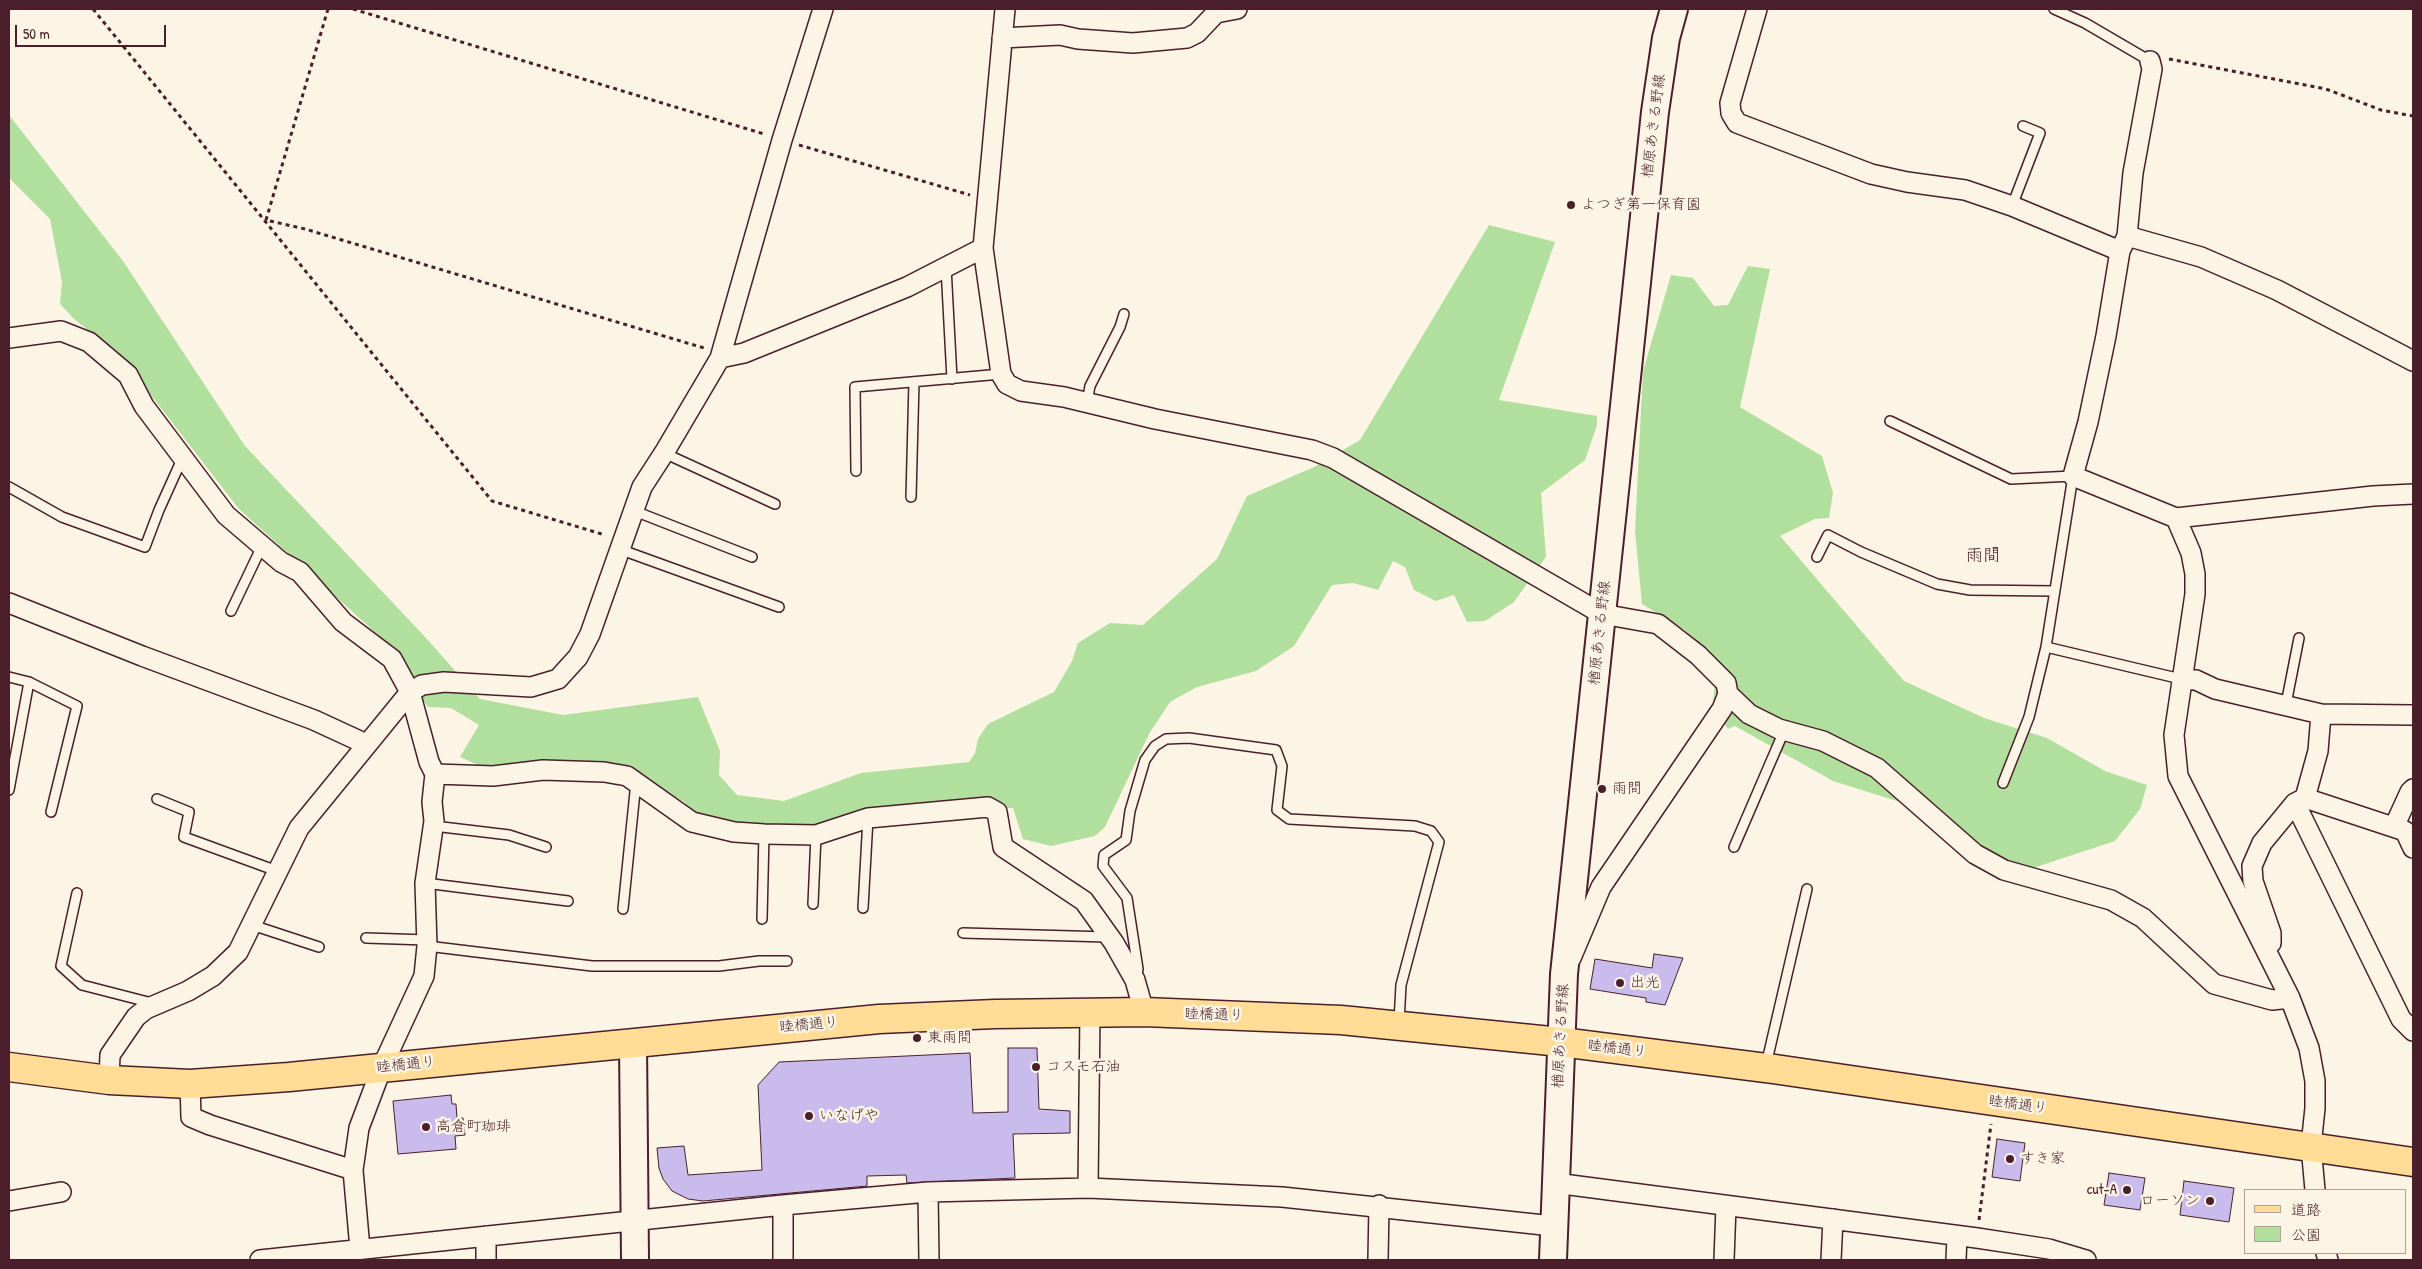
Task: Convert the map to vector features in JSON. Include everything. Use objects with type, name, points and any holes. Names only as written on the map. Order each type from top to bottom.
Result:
[{"type":"main road","name":"楢原あきる野線","points":[[1553,1260],[1564,974],[1655,112],[1666,38],[1674,9]]},
{"type":"main road","name":"睦橋通り","points":[[9,1066],[109,1080],[190,1084],[289,1077],[879,1019],[1144,1012],[1341,1020],[1561,1042],[1766,1068],[2413,1162]]},
{"type":"main road","points":[[633,1043],[635,1260]]},
{"type":"street","points":[[109,1080],[110,1054],[136,1017],[146,1009],[188,992],[213,976],[238,952],[299,828],[410,692],[422,685],[444,682],[531,688],[558,679],[578,657],[590,634],[632,510],[642,487],[720,358],[782,140],[823,9]]},
{"type":"street","points":[[1005,9],[983,248],[1001,374],[1007,384],[1021,391],[1086,402],[1155,419],[1312,450],[1333,458],[1602,614],[1658,624],[1698,655],[1726,683],[1728,694],[1722,709],[1601,887],[1564,974]]},
{"type":"street","points":[[1002,38],[1060,35],[1078,39],[1132,42],[1187,38],[1197,33],[1216,13],[1237,9]]},
{"type":"street","points":[[1757,9],[1730,103],[1731,114],[1737,123],[1871,174],[1907,182],[1965,190],[2123,244],[2201,257],[2268,286],[2413,361]]},
{"type":"street","points":[[2150,61],[2152,69],[2123,244],[2088,422],[2073,476],[2176,518],[2373,496],[2413,494]]},
{"type":"street","points":[[720,358],[754,349],[907,287],[983,248]]},
{"type":"street","points":[[9,338],[62,330],[88,342],[128,375],[144,406],[226,515],[282,562],[300,572],[343,622],[392,659],[410,692],[429,762],[435,774],[432,802],[434,826],[425,883],[427,943],[420,985],[382,1067],[359,1128],[353,1170],[360,1249]]},
{"type":"street","points":[[2176,518],[2191,553],[2195,574],[2195,594],[2174,735],[2178,776],[2272,959],[2290,998],[2309,1048],[2315,1082],[2315,1108],[2311,1146],[2315,1189]]},
{"type":"street","points":[[9,603],[142,656],[314,720],[366,744]]},
{"type":"street","points":[[2181,679],[2196,680],[2214,689],[2286,704],[2321,714],[2336,712],[2413,715]]},
{"type":"street","points":[[1728,694],[1749,714],[1784,731],[1823,741],[1877,768],[1975,854],[2004,870],[2111,900],[2143,918],[2214,984],[2272,1000],[2290,998]]},
{"type":"street","points":[[2272,959],[2270,933],[2253,881],[2252,866],[2262,843],[2300,801],[2318,751],[2321,714]]},
{"type":"street","points":[[435,774],[494,776],[543,770],[604,772],[627,776],[692,822],[734,832],[764,834],[816,835],[868,818],[988,807],[998,812],[1003,846],[1084,902],[1110,937],[1135,980],[1144,1012]]},
{"type":"street","points":[[2394,827],[2413,789]]},
{"type":"street","points":[[2300,801],[2405,831],[2413,848]]},
{"type":"street","points":[[2300,801],[2402,1019],[2413,1031]]},
{"type":"street","points":[[1088,1188],[1090,1012]]},
{"type":"street","points":[[190,1084],[191,1117],[210,1125],[353,1170]]},
{"type":"street","points":[[1555,1183],[2050,1248],[2086,1260]]},
{"type":"street","points":[[260,1260],[783,1205],[928,1192],[1088,1188],[1282,1196],[1379,1205],[1554,1226]]},
{"type":"street","points":[[9,1201],[61,1192]]},
{"type":"street","points":[[928,1192],[929,1260]]},
{"type":"street","points":[[783,1205],[784,1260]]},
{"type":"street","points":[[1378,1260],[1379,1205]]},
{"type":"street","points":[[1724,1260],[1726,1206]]},
{"type":"street","points":[[1832,1260],[1833,1219]]},
{"type":"street","points":[[486,1236],[486,1260]]},
{"type":"street","points":[[1956,1260],[1957,1236]]},
{"type":"lane","points":[[2054,9],[2085,23],[2150,61]]},
{"type":"lane","points":[[2012,206],[2040,133],[2023,126]]},
{"type":"lane","points":[[946,267],[952,378]]},
{"type":"lane","points":[[1086,402],[1090,386],[1120,327],[1124,314]]},
{"type":"lane","points":[[856,471],[855,387],[1001,374]]},
{"type":"lane","points":[[911,497],[914,382]]},
{"type":"lane","points":[[1890,421],[2011,479],[2073,476],[2046,647],[2029,717],[2003,784]]},
{"type":"lane","points":[[664,453],[775,504]]},
{"type":"lane","points":[[9,487],[62,516],[145,547],[182,459]]},
{"type":"lane","points":[[632,510],[752,557]]},
{"type":"lane","points":[[1817,557],[1828,535],[1861,552],[1937,584],[1970,590],[2054,591]]},
{"type":"lane","points":[[621,545],[779,608]]},
{"type":"lane","points":[[231,611],[262,546]]},
{"type":"lane","points":[[2286,704],[2299,638]]},
{"type":"lane","points":[[2046,647],[2181,679]]},
{"type":"lane","points":[[9,677],[28,682],[77,706],[51,812]]},
{"type":"lane","points":[[9,790],[28,682]]},
{"type":"lane","points":[[1734,847],[1784,731]]},
{"type":"lane","points":[[1135,980],[1138,970],[1127,898],[1103,866],[1104,855],[1126,840],[1130,811],[1145,760],[1155,746],[1166,739],[1189,738],[1276,750],[1282,766],[1277,810],[1290,819],[1415,826],[1431,831],[1439,842],[1401,984],[1398,1025]]},
{"type":"lane","points":[[623,908],[636,782]]},
{"type":"lane","points":[[157,800],[189,812],[184,837],[277,871]]},
{"type":"lane","points":[[863,908],[868,818]]},
{"type":"lane","points":[[434,826],[509,835],[546,848]]},
{"type":"lane","points":[[762,920],[764,834]]},
{"type":"lane","points":[[813,904],[816,835]]},
{"type":"lane","points":[[425,883],[568,901]]},
{"type":"lane","points":[[1766,1068],[1807,889]]},
{"type":"lane","points":[[77,893],[61,966],[82,985],[157,1004]]},
{"type":"lane","points":[[252,925],[319,947]]},
{"type":"lane","points":[[964,933],[1110,937]]},
{"type":"lane","points":[[366,938],[427,943],[592,966],[719,966],[759,961],[787,961]]},
{"type":"path","points":[[93,9],[492,501],[621,545]]},
{"type":"path","points":[[266,220],[328,9]]},
{"type":"path","points":[[353,9],[782,140],[988,200]]},
{"type":"path","points":[[2150,61],[2158,57],[2326,89],[2381,110],[2413,116]]},
{"type":"path","points":[[266,220],[692,344],[720,358]]},
{"type":"path","points":[[1977,1238],[1994,1102]]},
{"type":"green space","points":[[9,115],[123,261],[245,446],[427,639],[480,699],[563,715],[698,697],[720,751],[719,775],[737,795],[784,801],[861,773],[969,762],[975,753],[978,739],[988,724],[1054,692],[1072,661],[1078,643],[1110,623],[1143,625],[1217,559],[1247,496],[1314,467],[1360,440],[1489,225],[1555,242],[1499,400],[1597,416],[1597,425],[1585,460],[1541,493],[1546,557],[1514,602],[1485,621],[1467,622],[1454,595],[1436,601],[1414,590],[1405,567],[1393,561],[1378,590],[1353,583],[1332,585],[1294,646],[1256,671],[1197,687],[1170,702],[1149,734],[1105,827],[1095,836],[1051,846],[1023,839],[1013,808],[903,806],[819,825],[712,827],[683,801],[612,765],[487,769],[460,757],[479,725],[451,708],[428,707],[377,634],[239,509],[120,355],[74,319],[60,304],[62,282],[50,219],[9,178]]},
{"type":"green space","points":[[1748,266],[1770,269],[1740,407],[1822,456],[1833,493],[1829,518],[1815,519],[1780,536],[1904,681],[1984,718],[2047,738],[2105,771],[2147,785],[2140,809],[2115,841],[2033,868],[1999,875],[1903,803],[1833,781],[1735,726],[1728,729],[1715,711],[1713,701],[1718,662],[1685,630],[1642,604],[1635,531],[1643,371],[1671,275],[1693,278],[1714,306],[1728,305]]},
{"type":"building","points":[[1654,954],[1683,958],[1665,1005],[1646,1002],[1646,998],[1590,989],[1595,959],[1652,968]]},
{"type":"building","points":[[1008,1048],[1037,1048],[1039,1109],[1070,1111],[1070,1133],[1013,1134],[1015,1178],[907,1183],[906,1175],[867,1176],[867,1186],[703,1201],[688,1199],[672,1191],[663,1179],[659,1168],[657,1148],[684,1146],[688,1175],[762,1170],[758,1085],[779,1062],[970,1053],[973,1113],[1008,1112]]},
{"type":"building","points":[[451,1095],[452,1104],[456,1104],[457,1118],[463,1118],[465,1135],[455,1136],[456,1149],[398,1154],[393,1101]]},
{"type":"building","points":[[1997,1139],[2025,1143],[2020,1181],[1992,1177]]},
{"type":"building","points":[[2109,1173],[2145,1178],[2140,1210],[2104,1205]]},
{"type":"building","points":[[2184,1181],[2234,1188],[2229,1222],[2180,1215]]},
{"type":"place","name":"よつぎ第一保育園","points":[[1571,205]]},
{"type":"place","name":"雨間","points":[[1602,789]]},
{"type":"place","name":"出光","points":[[1620,983]]},
{"type":"place","name":"東雨間","points":[[917,1038]]},
{"type":"place","name":"コスモ石油","points":[[1036,1067]]},
{"type":"place","name":"いなげや","points":[[809,1116]]},
{"type":"place","name":"高倉町珈琲","points":[[426,1127]]},
{"type":"place","name":"すき家","points":[[2010,1159]]},
{"type":"place","name":"cut-A","points":[[2127,1190]]},
{"type":"place","name":"ローソン","points":[[2210,1201]]},
{"type":"district","name":"雨間","points":[[1983,556]]}]
